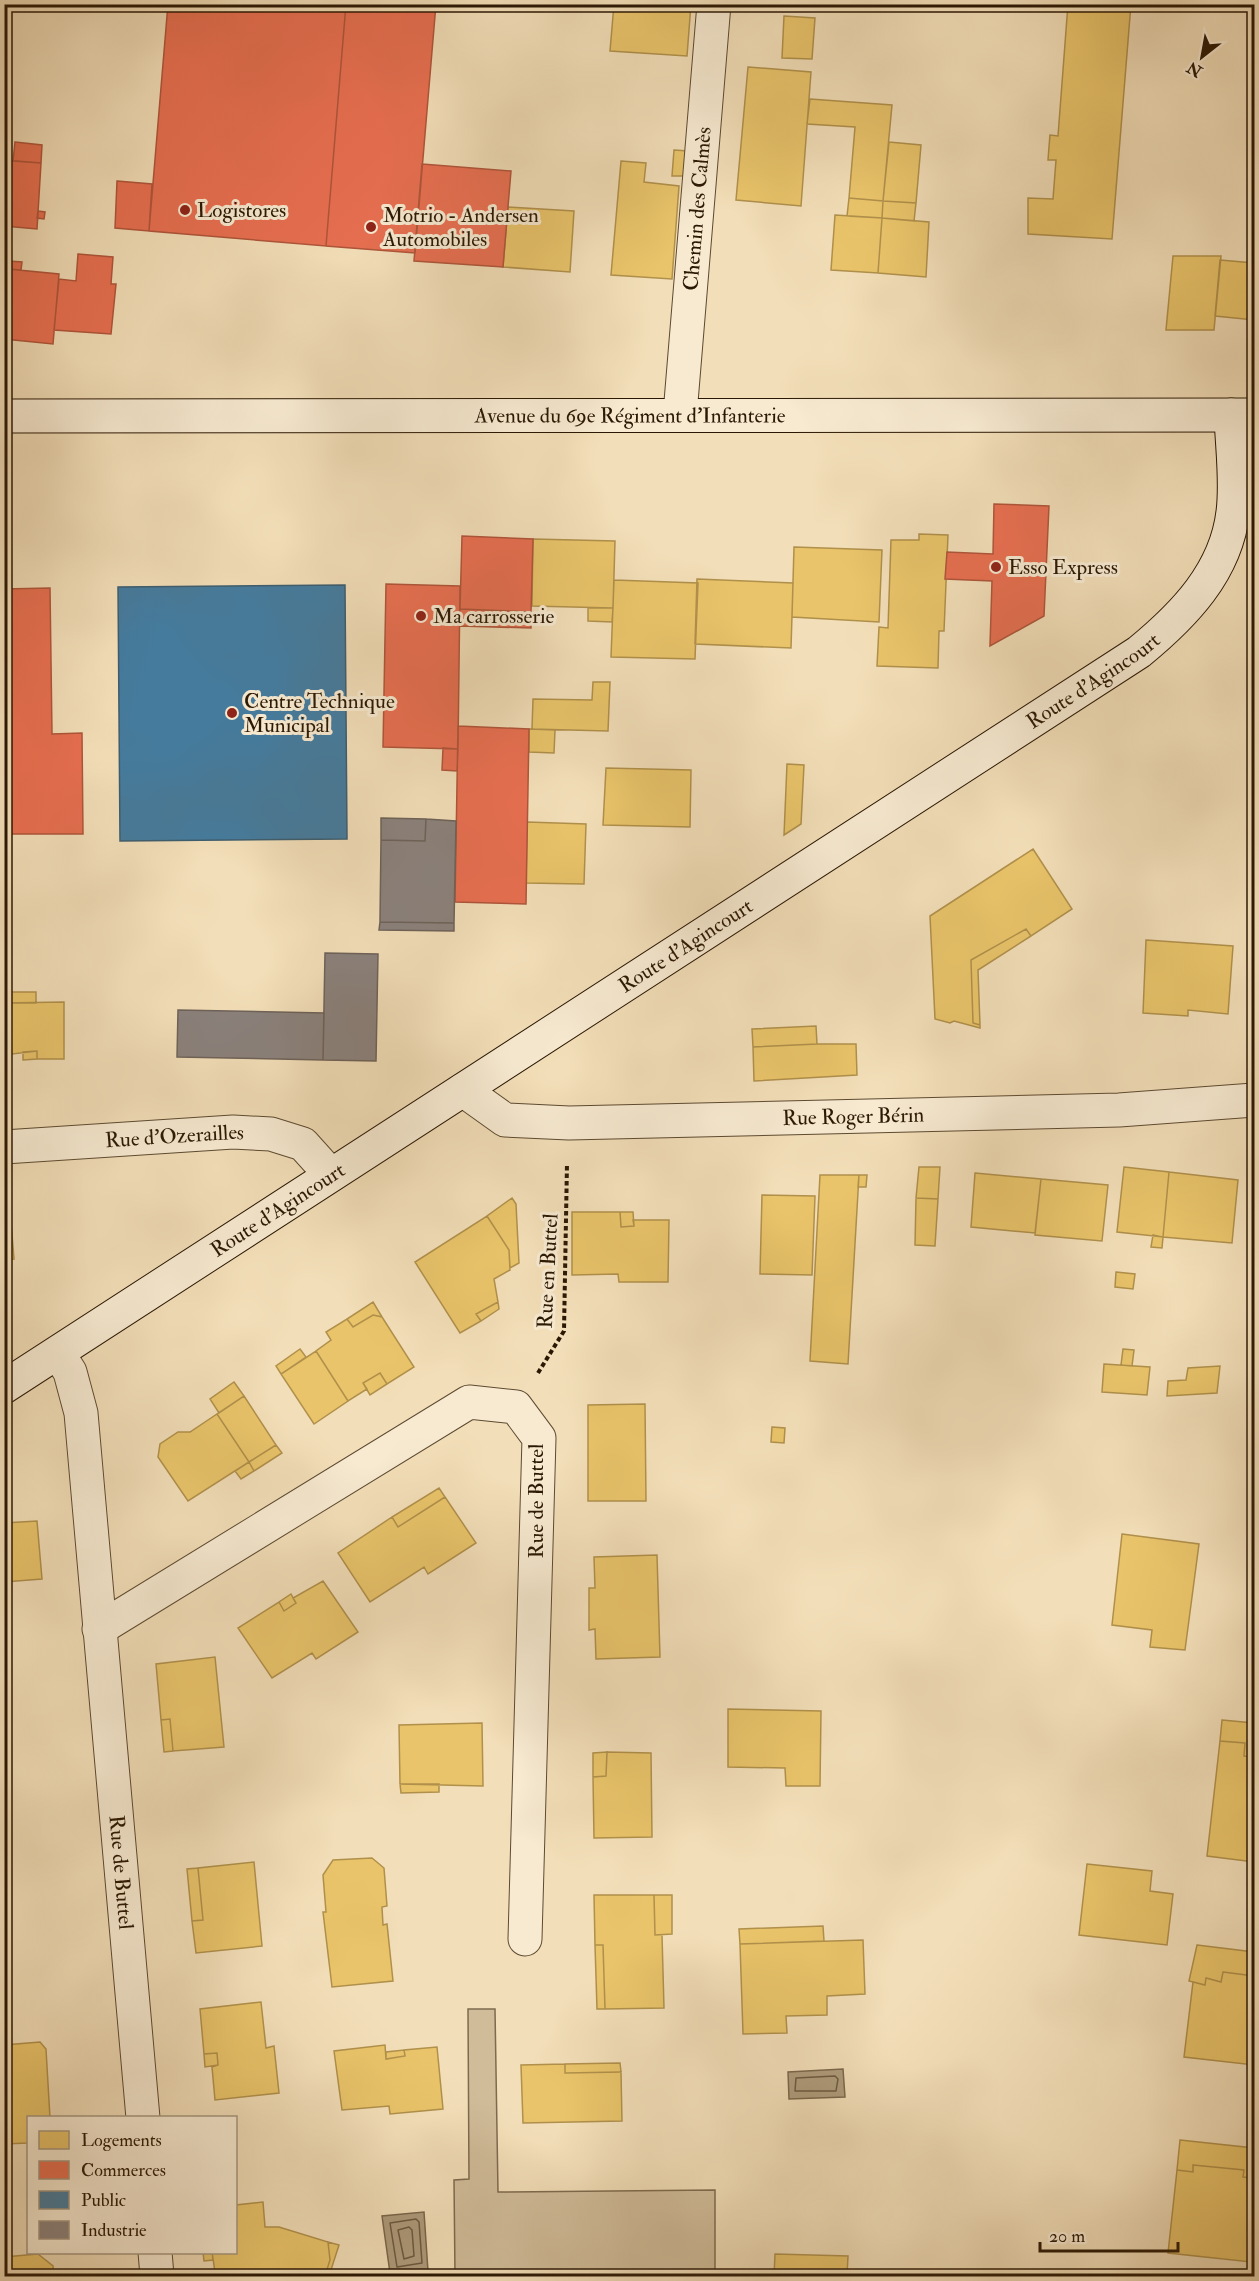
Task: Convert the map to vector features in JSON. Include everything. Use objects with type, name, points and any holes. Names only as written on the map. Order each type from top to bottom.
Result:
[{"type":"street","name":"Chemin des Calmès","points":[[680,414],[714,4]]},
{"type":"street","name":"Avenue du 69e Régiment d'Infanterie","points":[[4,416],[1243,415]]},
{"type":"street","name":"Route d'Agincourt","points":[[4,1387],[1139,652],[1164,632],[1197,598],[1229,538],[1243,415]]},
{"type":"street","name":"Rue Roger Bérin","points":[[463,1090],[505,1120],[569,1123],[1119,1110],[1254,1100]]},
{"type":"street","name":"Rue d'Ozerailles","points":[[4,1147],[233,1132],[271,1134],[303,1144],[330,1174]]},
{"type":"street","name":"Rue de Buttel","points":[[58,1353],[70,1372],[81,1413],[143,2116]]},
{"type":"street","points":[[99,1629],[469,1402],[516,1407]]},
{"type":"street","name":"Rue de Buttel","points":[[516,1407],[540,1438],[525,1939]]},
{"type":"street","points":[[155,2254],[157,2277]]},
{"type":"path","name":"Rue en Buttel","points":[[516,1407],[564,1331],[569,1123]]},
{"type":"shaded area","points":[[468,2009],[495,2009],[498,2192],[715,2190],[715,2272],[455,2276],[454,2180],[469,2179]]},
{"type":"water","points":[[843,2069],[845,2097],[789,2099],[788,2072]]},
{"type":"water","points":[[424,2212],[428,2271],[390,2273],[382,2216]]},
{"type":"building: Logements","points":[[614,4],[691,4],[687,56],[610,51]]},
{"type":"building: Logements","points":[[1068,4],[1131,4],[1112,239],[1028,234],[1028,198],[1053,199],[1056,160],[1048,160],[1050,135],[1058,136]]},
{"type":"building: Logements","points":[[784,16],[815,18],[812,59],[782,58]]},
{"type":"building: Logements","points":[[748,67],[811,72],[801,206],[736,200]]},
{"type":"building: Logements","points":[[810,99],[892,105],[883,201],[849,198],[855,127],[807,124]]},
{"type":"building: Logements","points":[[889,142],[921,145],[916,203],[883,201]]},
{"type":"building: Logements","points":[[674,150],[688,151],[686,176],[672,176]]},
{"type":"building: Logements","points":[[621,161],[646,163],[644,182],[679,186],[672,279],[611,275]]},
{"type":"building: Logements","points":[[849,198],[883,201],[882,218],[847,216]]},
{"type":"building: Logements","points":[[883,201],[916,203],[914,221],[882,218]]},
{"type":"building: Logements","points":[[508,207],[574,211],[570,272],[503,267]]},
{"type":"building: Logements","points":[[835,215],[882,218],[878,273],[831,270]]},
{"type":"building: Logements","points":[[882,218],[929,222],[926,277],[878,273]]},
{"type":"building: Logements","points":[[1173,256],[1221,256],[1214,330],[1166,330]]},
{"type":"building: Logements","points":[[1220,260],[1254,263],[1254,320],[1215,316]]},
{"type":"building: Logements","points":[[919,534],[948,535],[944,631],[939,631],[938,668],[877,666],[879,627],[888,628],[891,540],[919,540]]},
{"type":"building: Logements","points":[[533,539],[615,541],[613,608],[532,606]]},
{"type":"building: Logements","points":[[794,547],[882,550],[879,622],[792,617]]},
{"type":"building: Logements","points":[[697,579],[793,583],[791,648],[695,644]]},
{"type":"building: Logements","points":[[614,580],[698,583],[695,659],[611,657]]},
{"type":"building: Logements","points":[[588,608],[613,608],[612,622],[588,621]]},
{"type":"building: Logements","points":[[593,682],[610,682],[608,731],[532,729],[533,699],[592,700]]},
{"type":"building: Logements","points":[[529,729],[555,730],[554,753],[529,752]]},
{"type":"building: Logements","points":[[787,764],[804,765],[801,824],[784,835]]},
{"type":"building: Logements","points":[[606,768],[691,770],[690,827],[603,825]]},
{"type":"building: Logements","points":[[527,822],[586,824],[584,884],[526,883]]},
{"type":"building: Logements","points":[[1033,849],[1072,909],[1031,936],[1026,929],[971,960],[973,1023],[980,1025],[980,1028],[935,1019],[930,916]]},
{"type":"building: Logements","points":[[1026,929],[1031,936],[978,970],[980,1025],[973,1023],[971,960]]},
{"type":"building: Logements","points":[[1146,940],[1233,946],[1228,1014],[1188,1010],[1188,1016],[1143,1013]]},
{"type":"building: Logements","points":[[4,992],[36,992],[36,1003],[4,1003]]},
{"type":"building: Logements","points":[[64,1002],[64,1059],[37,1059],[37,1051],[4,1055],[4,1003]]},
{"type":"building: Logements","points":[[816,1026],[817,1044],[753,1047],[752,1029]]},
{"type":"building: Logements","points":[[856,1044],[857,1075],[754,1081],[753,1047]]},
{"type":"building: Logements","points":[[37,1051],[37,1059],[23,1060],[23,1052]]},
{"type":"building: Logements","points":[[919,1167],[940,1167],[938,1199],[916,1198]]},
{"type":"building: Logements","points":[[1124,1167],[1169,1172],[1163,1237],[1117,1232]]},
{"type":"building: Logements","points":[[1169,1172],[1238,1180],[1232,1243],[1163,1237]]},
{"type":"building: Logements","points":[[975,1173],[1041,1179],[1035,1233],[971,1227]]},
{"type":"building: Logements","points":[[820,1175],[859,1175],[848,1364],[810,1361]]},
{"type":"building: Logements","points":[[859,1175],[867,1175],[866,1187],[858,1187]]},
{"type":"building: Logements","points":[[1041,1179],[1108,1185],[1102,1241],[1035,1235]]},
{"type":"building: Logements","points":[[4,1188],[8,1188],[9,1197],[4,1198]]},
{"type":"building: Logements","points":[[762,1195],[815,1196],[812,1275],[760,1274]]},
{"type":"building: Logements","points":[[9,1197],[14,1259],[4,1260],[4,1198]]},
{"type":"building: Logements","points":[[512,1198],[516,1204],[519,1263],[510,1268],[509,1250],[487,1216]]},
{"type":"building: Logements","points":[[916,1198],[938,1199],[935,1246],[915,1245]]},
{"type":"building: Logements","points":[[572,1212],[620,1212],[621,1227],[634,1226],[633,1220],[669,1220],[668,1282],[619,1282],[618,1274],[572,1275]]},
{"type":"building: Logements","points":[[620,1212],[633,1212],[634,1226],[621,1227]]},
{"type":"building: Logements","points":[[487,1216],[509,1250],[510,1270],[494,1279],[498,1302],[476,1314],[481,1321],[460,1333],[415,1262]]},
{"type":"building: Logements","points":[[1153,1235],[1163,1237],[1162,1248],[1151,1247]]},
{"type":"building: Logements","points":[[1116,1272],[1135,1274],[1133,1289],[1115,1287]]},
{"type":"building: Logements","points":[[373,1302],[382,1317],[373,1315],[353,1327],[347,1319]]},
{"type":"building: Logements","points":[[498,1302],[499,1309],[481,1321],[476,1314]]},
{"type":"building: Logements","points":[[373,1315],[382,1317],[414,1367],[387,1384],[380,1373],[363,1383],[367,1389],[348,1401],[316,1351],[331,1340],[326,1332],[347,1319],[353,1327]]},
{"type":"building: Logements","points":[[300,1349],[306,1357],[281,1374],[276,1366]]},
{"type":"building: Logements","points":[[1123,1349],[1134,1350],[1132,1366],[1121,1365]]},
{"type":"building: Logements","points":[[316,1351],[348,1401],[314,1424],[281,1374]]},
{"type":"building: Logements","points":[[1104,1364],[1150,1367],[1147,1395],[1102,1392]]},
{"type":"building: Logements","points":[[1220,1366],[1217,1393],[1167,1396],[1168,1381],[1186,1380],[1188,1368]]},
{"type":"building: Logements","points":[[380,1373],[387,1384],[370,1395],[363,1383]]},
{"type":"building: Logements","points":[[234,1382],[244,1396],[219,1413],[210,1399]]},
{"type":"building: Logements","points":[[244,1396],[276,1445],[249,1462],[217,1414]]},
{"type":"building: Logements","points":[[645,1404],[646,1501],[588,1501],[588,1405]]},
{"type":"building: Logements","points":[[217,1414],[249,1462],[188,1501],[158,1457],[160,1444],[178,1432],[190,1432]]},
{"type":"building: Logements","points":[[772,1427],[785,1428],[784,1443],[771,1442]]},
{"type":"building: Logements","points":[[276,1445],[282,1453],[254,1471],[249,1462]]},
{"type":"building: Logements","points":[[249,1462],[254,1471],[241,1479],[235,1471]]},
{"type":"building: Logements","points":[[439,1488],[445,1497],[398,1527],[392,1517]]},
{"type":"building: Logements","points":[[445,1497],[476,1543],[428,1574],[424,1567],[370,1602],[338,1553],[392,1517],[398,1527]]},
{"type":"building: Logements","points":[[37,1521],[42,1579],[4,1582],[4,1523]]},
{"type":"building: Logements","points":[[1122,1534],[1199,1544],[1185,1650],[1150,1647],[1152,1630],[1112,1625]]},
{"type":"building: Logements","points":[[657,1555],[660,1657],[596,1659],[595,1629],[589,1630],[589,1588],[595,1588],[594,1557]]},
{"type":"building: Logements","points":[[323,1581],[358,1632],[316,1659],[312,1653],[272,1678],[238,1628],[279,1602],[284,1611],[296,1603],[293,1598]]},
{"type":"building: Logements","points":[[291,1594],[296,1603],[284,1611],[279,1602]]},
{"type":"building: Logements","points":[[215,1657],[224,1747],[173,1751],[170,1719],[161,1720],[156,1664]]},
{"type":"building: Logements","points":[[728,1709],[821,1711],[820,1786],[786,1786],[785,1768],[728,1767]]},
{"type":"building: Logements","points":[[170,1719],[173,1751],[164,1752],[161,1720]]},
{"type":"building: Logements","points":[[1222,1720],[1254,1723],[1254,1757],[1244,1756],[1245,1743],[1220,1741]]},
{"type":"building: Logements","points":[[482,1723],[483,1786],[400,1784],[399,1725]]},
{"type":"building: Logements","points":[[1220,1741],[1245,1743],[1244,1756],[1254,1757],[1254,1862],[1207,1856]]},
{"type":"building: Logements","points":[[607,1752],[606,1776],[593,1777],[593,1753]]},
{"type":"building: Logements","points":[[607,1752],[651,1753],[652,1837],[594,1838],[593,1777],[606,1776]]},
{"type":"building: Logements","points":[[400,1784],[439,1784],[439,1792],[401,1793]]},
{"type":"building: Logements","points":[[372,1858],[384,1868],[387,1906],[382,1907],[383,1925],[387,1924],[393,1981],[332,1987],[323,1912],[326,1912],[323,1875],[333,1860]]},
{"type":"building: Logements","points":[[254,1862],[262,1946],[196,1953],[192,1921],[203,1920],[198,1868]]},
{"type":"building: Logements","points":[[1087,1864],[1152,1871],[1150,1891],[1173,1894],[1167,1945],[1079,1935]]},
{"type":"building: Logements","points":[[198,1868],[203,1920],[192,1921],[187,1869]]},
{"type":"building: Logements","points":[[594,1895],[654,1895],[655,1935],[662,1935],[664,2008],[605,2009],[603,1945],[595,1945]]},
{"type":"building: Logements","points":[[654,1895],[672,1895],[672,1934],[655,1935]]},
{"type":"building: Logements","points":[[823,1926],[824,1941],[740,1944],[739,1929]]},
{"type":"building: Logements","points":[[863,1940],[865,1994],[827,1996],[827,2015],[786,2016],[787,2033],[743,2034],[740,1944]]},
{"type":"building: Logements","points":[[595,1945],[603,1945],[605,2009],[597,2009]]},
{"type":"building: Logements","points":[[1197,1945],[1254,1952],[1254,1976],[1223,1972],[1221,1982],[1206,1978],[1205,1985],[1189,1981]]},
{"type":"building: Logements","points":[[1223,1972],[1254,1976],[1254,2065],[1184,2057],[1193,1982],[1205,1985],[1206,1978],[1221,1982]]},
{"type":"building: Logements","points":[[261,2002],[266,2048],[274,2046],[279,2093],[215,2100],[212,2067],[218,2065],[217,2053],[204,2054],[200,2009]]},
{"type":"building: Logements","points":[[40,2042],[46,2049],[50,2116],[27,2116],[27,2143],[4,2144],[4,2045]]},
{"type":"building: Logements","points":[[385,2045],[386,2059],[405,2056],[404,2050],[437,2047],[443,2109],[390,2114],[389,2106],[342,2110],[334,2051]]},
{"type":"building: Logements","points":[[404,2050],[405,2056],[386,2059],[386,2052]]},
{"type":"building: Logements","points":[[217,2053],[218,2065],[205,2067],[204,2054]]},
{"type":"building: Logements","points":[[620,2063],[621,2072],[565,2073],[565,2064]]},
{"type":"building: Logements","points":[[565,2064],[565,2073],[621,2072],[622,2121],[523,2123],[521,2065]]},
{"type":"building: Logements","points":[[1180,2140],[1254,2148],[1254,2178],[1243,2177],[1244,2170],[1193,2165],[1193,2172],[1177,2170]]},
{"type":"building: Logements","points":[[1193,2165],[1244,2170],[1243,2177],[1254,2178],[1251,2262],[1168,2253],[1177,2170],[1193,2172]]},
{"type":"building: Logements","points":[[263,2202],[265,2227],[279,2227],[328,2242],[330,2260],[325,2276],[226,2276],[225,2270],[215,2272],[212,2254],[237,2254],[237,2205]]},
{"type":"building: Logements","points":[[328,2242],[339,2245],[329,2276],[325,2276],[330,2260]]},
{"type":"building: Logements","points":[[38,2254],[53,2266],[54,2276],[4,2276],[4,2257]]},
{"type":"building: Logements","points":[[203,2254],[212,2254],[213,2260],[204,2261]]},
{"type":"building: Logements","points":[[775,2254],[848,2256],[847,2276],[774,2276]]},
{"type":"building: Commerces","points":[[168,4],[346,4],[326,246],[149,231]]},
{"type":"building: Commerces","points":[[346,4],[436,4],[415,253],[326,246]]},
{"type":"building: Commerces","points":[[15,142],[42,145],[41,163],[13,161]]},
{"type":"building: Commerces","points":[[4,160],[41,163],[37,229],[4,226]]},
{"type":"building: Commerces","points":[[422,164],[511,171],[503,267],[414,261]]},
{"type":"building: Commerces","points":[[117,181],[152,184],[149,231],[115,228]]},
{"type":"building: Commerces","points":[[38,211],[45,212],[44,219],[37,218]]},
{"type":"building: Commerces","points":[[78,254],[113,257],[111,284],[116,284],[111,334],[54,330],[59,279],[76,281]]},
{"type":"building: Commerces","points":[[8,261],[22,262],[21,270],[8,269]]},
{"type":"building: Commerces","points":[[8,269],[59,274],[53,344],[4,339]]},
{"type":"building: Commerces","name":"Esso Express","points":[[994,504],[1049,506],[1044,616],[990,646],[992,581],[945,579],[947,552],[993,554]]},
{"type":"building: Commerces","points":[[462,536],[533,539],[531,612],[460,609]]},
{"type":"building: Commerces","points":[[386,584],[460,586],[458,749],[383,747]]},
{"type":"building: Commerces","points":[[50,588],[52,734],[82,733],[83,834],[4,834],[4,589]]},
{"type":"building: Commerces","points":[[460,609],[531,612],[531,628],[460,626]]},
{"type":"building: Commerces","points":[[458,726],[529,729],[526,904],[455,902]]},
{"type":"building: Commerces","points":[[443,748],[458,749],[457,771],[442,770]]},
{"type":"building: Public","name":"Centre Technique Municipal","points":[[345,585],[347,839],[120,841],[118,587]]},
{"type":"building: Industrie","points":[[381,818],[426,819],[425,841],[381,840]]},
{"type":"building: Industrie","points":[[426,819],[456,821],[454,923],[380,922],[381,840],[425,841]]},
{"type":"building: Industrie","points":[[380,922],[454,923],[454,931],[379,930]]},
{"type":"building: Industrie","points":[[325,953],[378,954],[376,1061],[323,1060]]},
{"type":"building: Industrie","points":[[178,1010],[324,1013],[323,1060],[177,1057]]},
{"type":"place","name":"Logistores","points":[[185,210]]},
{"type":"place","name":"Motrio - Andersen Automobiles","points":[[371,227]]},
{"type":"place","name":"Esso Express","points":[[996,567]]},
{"type":"place","name":"Ma carrosserie","points":[[421,616]]},
{"type":"place","name":"Centre Technique Municipal","points":[[232,713]]}]
